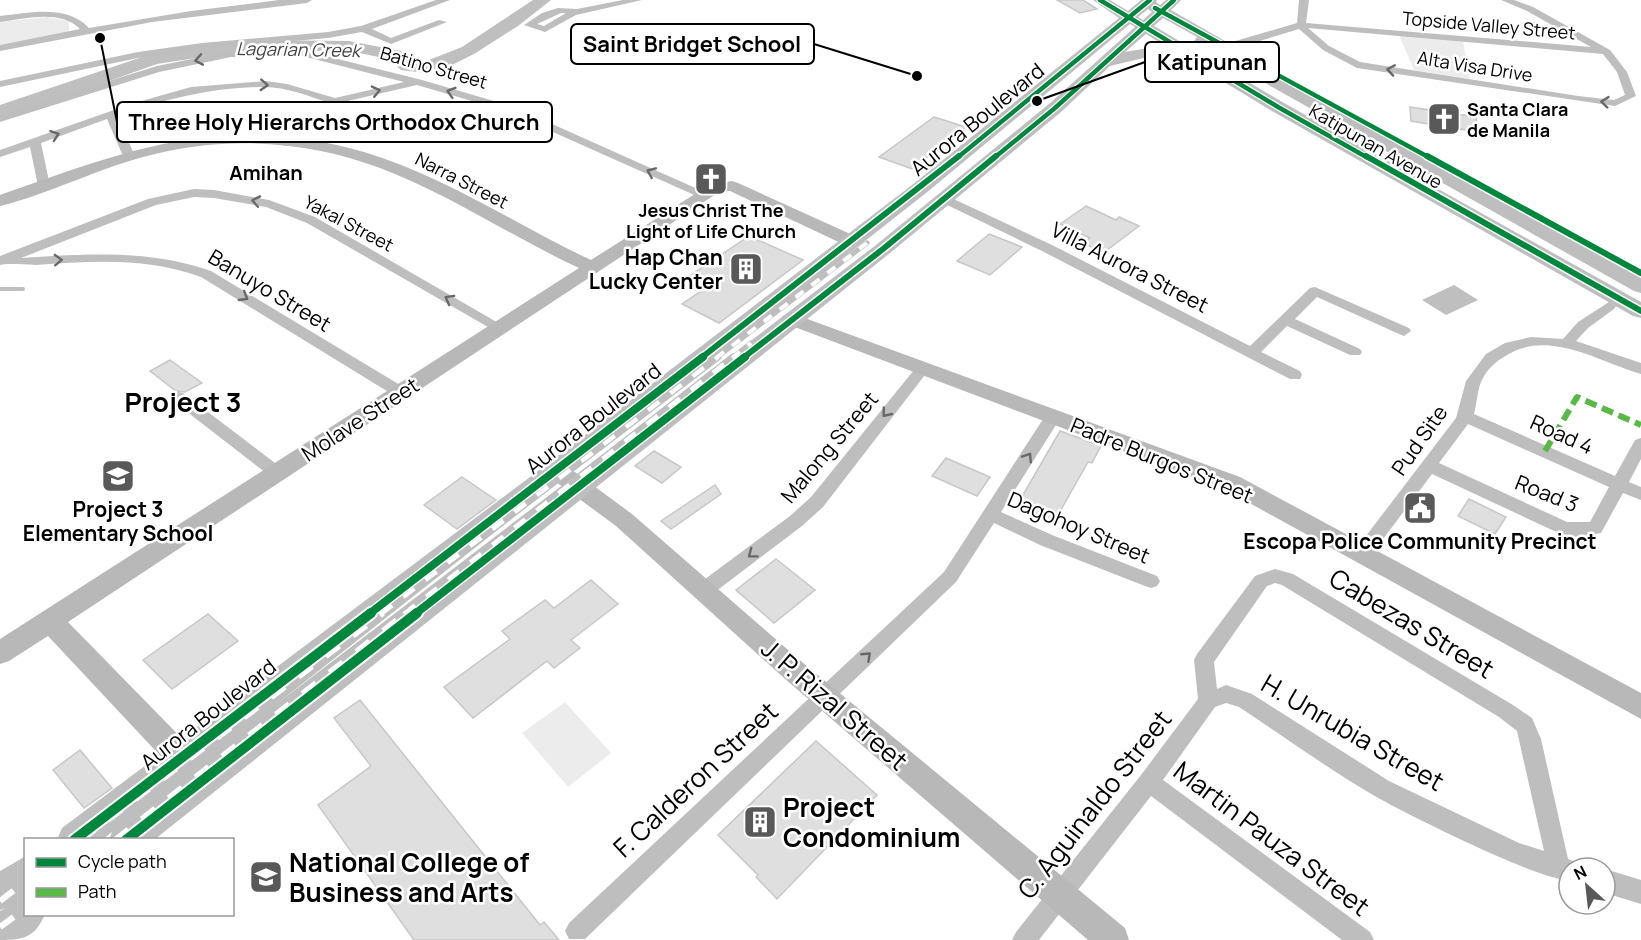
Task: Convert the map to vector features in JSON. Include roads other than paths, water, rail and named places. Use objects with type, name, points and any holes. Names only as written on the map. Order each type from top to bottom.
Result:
[{"type":"main road","name":"Katipunan Avenue","points":[[1107,1],[1169,5],[1183,24],[1641,273]]},
{"type":"main road","name":"Katipunan Avenue","points":[[1107,1],[1641,302]]},
{"type":"main road","points":[[1107,1],[1117,17],[1117,24],[1113,32]]},
{"type":"main road","name":"Katipunan Avenue","points":[[1140,4],[1145,26],[1225,76],[1641,311]]},
{"type":"main road","name":"Katipunan Avenue","points":[[1140,4],[1227,56],[1641,287]]},
{"type":"main road","name":"Aurora Boulevard","points":[[129,838],[202,780],[851,241],[1113,32],[1140,4]]},
{"type":"main road","name":"Aurora Boulevard","points":[[77,838],[181,757],[791,319],[883,249],[1106,63],[1169,5]]},
{"type":"main road","points":[[1196,57],[1227,48]]},
{"type":"main road","points":[[1106,63],[1137,53],[1165,53],[1190,59],[1225,76]]},
{"type":"main road","points":[[1254,93],[1283,92],[1288,89],[1286,80]]},
{"type":"main road","points":[[1278,107],[1279,100],[1283,98],[1309,93]]},
{"type":"main road","points":[[919,189],[945,198]]},
{"type":"main road","points":[[0,892],[24,875]]},
{"type":"main road","points":[[0,934],[26,916]]},
{"type":"street","points":[[0,48],[170,13],[307,0]]},
{"type":"street","points":[[0,84],[138,55],[202,46],[328,35],[363,29],[444,0]]},
{"type":"street","points":[[577,12],[637,0]]},
{"type":"street","points":[[1301,26],[1304,0]]},
{"type":"street","points":[[1506,0],[1530,9],[1607,52]]},
{"type":"street","points":[[0,19],[64,15],[80,21],[86,30]]},
{"type":"street","points":[[363,29],[391,41],[442,22]]},
{"type":"street","name":"Topside Valley Street","points":[[1227,48],[1301,26],[1607,52]]},
{"type":"street","name":"Alta Visa Drive","points":[[1301,26],[1308,36],[1327,49],[1357,64],[1615,103],[1631,96],[1626,77],[1618,62],[1607,52]]},
{"type":"street","name":"Batino Street","points":[[0,119],[157,69],[231,54],[302,53],[418,82],[510,109],[705,195]]},
{"type":"street","points":[[0,154],[164,96],[191,90],[266,84],[287,87],[335,101],[418,82]]},
{"type":"street","points":[[292,142],[335,101]]},
{"type":"street","points":[[111,115],[129,156]]},
{"type":"street","name":"Narra Street","points":[[0,201],[129,156],[172,146],[205,141],[292,142],[385,164],[594,268]]},
{"type":"street","points":[[35,142],[44,186]]},
{"type":"street","name":"Molave Street","points":[[0,653],[721,186],[732,186],[851,241]]},
{"type":"street","name":"Yakal Street","points":[[0,262],[152,202],[194,193],[214,194],[270,204],[311,220],[500,328]]},
{"type":"street","name":"Villa Aurora Street","points":[[945,198],[1058,253],[1295,375]]},
{"type":"street","name":"Banuyo Street","points":[[0,262],[148,257],[188,266],[206,274],[400,392]]},
{"type":"street","points":[[1251,353],[1315,291],[1404,331]]},
{"type":"street","points":[[1567,343],[1583,326],[1610,306]]},
{"type":"street","name":"Padre Burgos Street","points":[[791,319],[1232,483],[1641,707]]},
{"type":"street","points":[[1284,319],[1355,352]]},
{"type":"street","name":"Pud Site","points":[[1362,554],[1430,466],[1465,416],[1473,382],[1483,366],[1499,351],[1536,341],[1567,343],[1591,349],[1641,369]]},
{"type":"street","name":"Malong Street","points":[[704,590],[796,521],[817,502],[923,368]]},
{"type":"street","points":[[178,397],[277,473]]},
{"type":"street","name":"Road 4","points":[[1465,416],[1641,494]]},
{"type":"street","name":"F. Calderon Street","points":[[577,931],[950,577],[1053,417]]},
{"type":"street","name":"Road 3","points":[[1430,466],[1565,529],[1595,528],[1641,444]]},
{"type":"street","name":"J. P. Rizal Street","points":[[567,478],[624,520],[824,696],[1113,940]]},
{"type":"street","name":"Dagohoy Street","points":[[990,514],[1046,540],[1151,581]]},
{"type":"street","name":"Cabezas Street","points":[[1208,701],[1204,660],[1261,581],[1275,576],[1287,579],[1506,711],[1525,725],[1531,740],[1561,856]]},
{"type":"street","points":[[50,621],[202,780]]},
{"type":"street","name":"H. Unrubia Street","points":[[1208,701],[1226,694],[1245,700],[1381,788],[1516,853],[1557,867]]},
{"type":"street","name":"C. Aguinaldo Street","points":[[1024,940],[1149,782],[1208,701]]},
{"type":"street","name":"Martin Pauza Street","points":[[1149,782],[1362,940]]},
{"type":"street","points":[[1617,885],[1641,892]]},
{"type":"waterway","name":"Lagarian Creek","points":[[0,111],[154,59],[248,45],[349,46],[395,55],[407,66],[425,68],[446,62],[468,51],[543,0]]},
{"type":"waterway","points":[[0,289],[23,289]]},
{"type":"railway","points":[[716,358],[867,243]]},
{"type":"railway","points":[[732,358],[751,343]]},
{"type":"railway","points":[[381,614],[718,357]]},
{"type":"railway","points":[[404,614],[733,357]]},
{"type":"railway","points":[[84,838],[383,613]]},
{"type":"railway","points":[[118,838],[406,613]]},
{"type":"railway","points":[[0,901],[24,883]]},
{"type":"railway","points":[[0,927],[24,909]]},
{"type":"place","name":"Three Holy Hierarchs Orthodox Church","points":[[100,38]]},
{"type":"place","name":"Saint Bridget School","points":[[917,76]]},
{"type":"place","name":"Katipunan","points":[[1037,101]]},
{"type":"place","name":"Santa Clara de Manila","points":[[1444,119]]},
{"type":"place","name":"Jesus Christ The Light of Life Church","points":[[711,179]]},
{"type":"place","name":"Hap Chan Lucky Center","points":[[746,269]]},
{"type":"place","name":"Project 3 Elementary School","points":[[118,476]]},
{"type":"place","name":"Escopa Police Community Precinct","points":[[1420,508]]},
{"type":"place","name":"Project Condominium","points":[[760,822]]},
{"type":"place","name":"National College of Business and Arts","points":[[266,877]]},
{"type":"district","name":"Amihan","points":[[266,172]]},
{"type":"district","name":"Project 3","points":[[183,401]]}]
